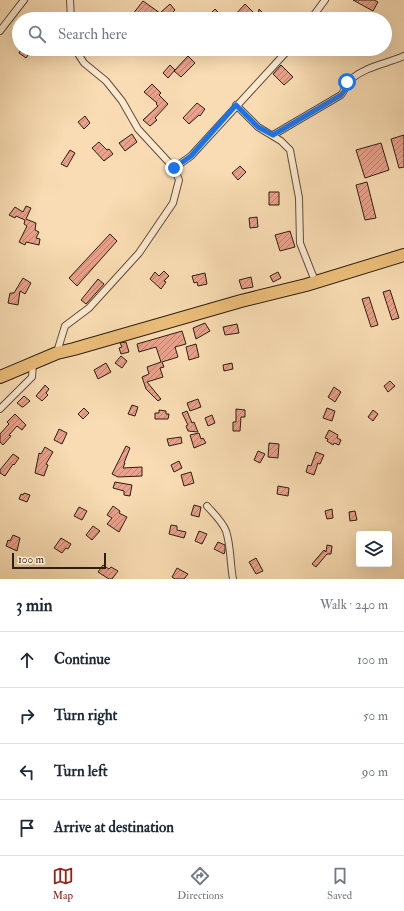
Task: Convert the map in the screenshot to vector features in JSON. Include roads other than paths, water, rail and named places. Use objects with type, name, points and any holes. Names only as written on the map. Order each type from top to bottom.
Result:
[{"type":"highway","points":[[0,377],[57,352],[74,349],[315,282],[404,255]]},
{"type":"street","points":[[15,12],[24,0]]},
{"type":"street","points":[[70,0],[71,12]]},
{"type":"street","points":[[316,12],[325,0]]},
{"type":"street","points":[[0,31],[12,16]]},
{"type":"street","points":[[57,352],[65,326],[90,308],[140,253],[172,203],[179,180],[174,168],[138,129],[122,101],[106,81],[87,66],[81,56]]},
{"type":"street","points":[[174,168],[191,156],[236,105],[283,56]]},
{"type":"street","points":[[273,135],[341,95],[349,80],[358,73],[370,66],[404,56]]},
{"type":"street","points":[[236,105],[258,127],[273,135],[290,150],[299,198],[300,243],[315,282]]},
{"type":"street","points":[[0,410],[32,377],[33,363]]},
{"type":"street","points":[[206,506],[220,520],[226,530],[230,549],[233,579]]}]
